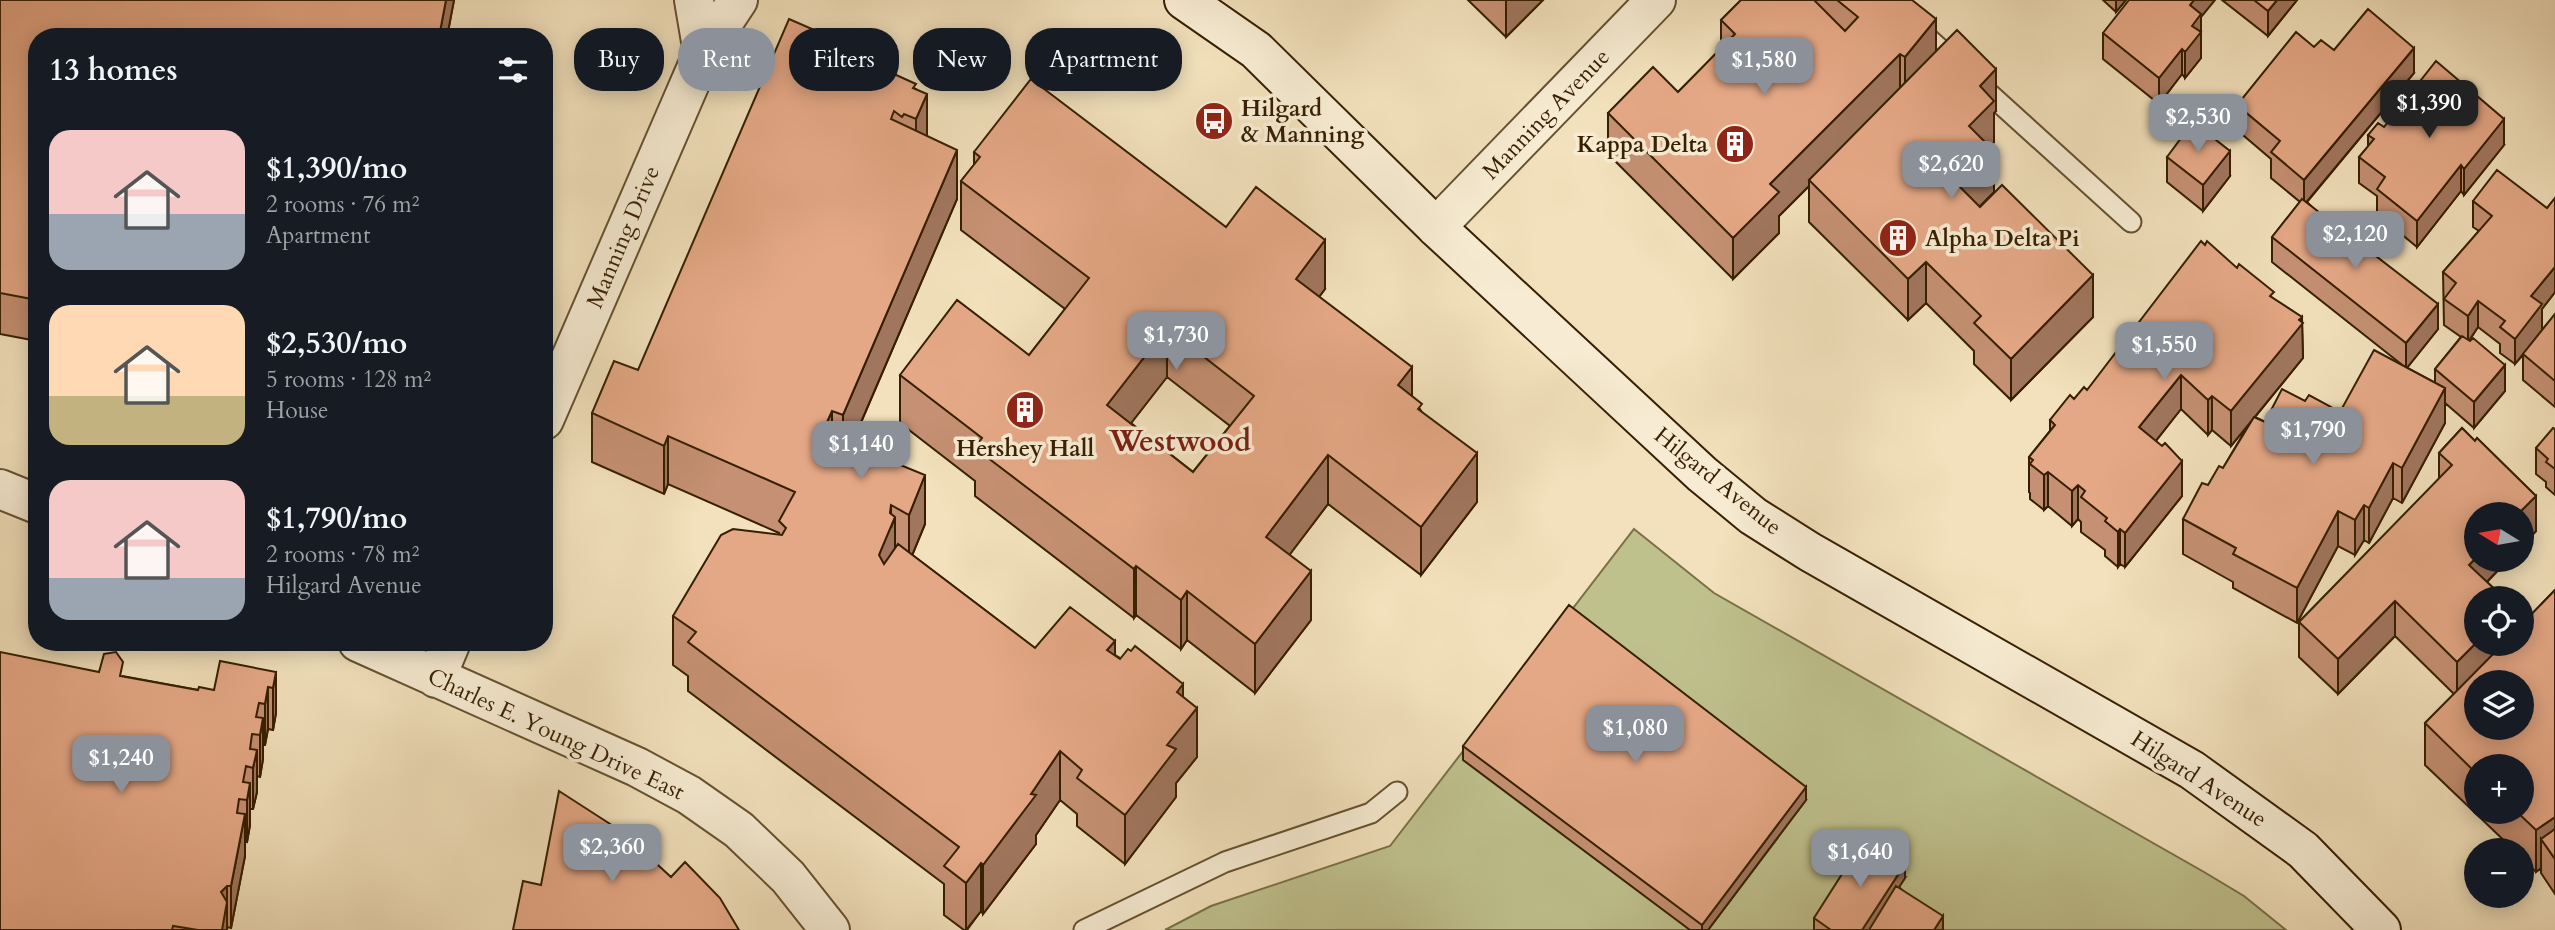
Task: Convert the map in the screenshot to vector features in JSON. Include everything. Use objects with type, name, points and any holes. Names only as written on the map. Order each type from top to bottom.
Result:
[{"type":"street","points":[[694,0],[699,28]]},
{"type":"street","name":"Manning Drive","points":[[720,28],[738,0]]},
{"type":"street","name":"Hilgard Avenue","points":[[1184,0],[1256,51],[1436,227],[1702,474],[1753,516],[1810,552],[2192,770],[2303,850],[2381,930]]},
{"type":"street","name":"Manning Avenue","points":[[1436,227],[1656,0]]},
{"type":"street","name":"Manning Drive","points":[[553,399],[687,91]]},
{"type":"street","points":[[0,489],[28,500]]},
{"type":"street","name":"Charles E. Young Drive East","points":[[378,651],[637,766],[689,795],[739,830],[778,867],[830,930]]},
{"type":"street","points":[[436,678],[448,651]]},
{"type":"lane","points":[[1886,0],[2132,222]]},
{"type":"lane","points":[[1084,930],[1225,862],[1371,813],[1397,792]]},
{"type":"green space","points":[[1634,529],[1714,593],[2204,872],[2244,896],[2286,930],[1165,930],[1211,906],[1390,846]]},
{"type":"building","points":[[0,0],[446,0],[441,28],[28,28],[28,298],[0,293]]},
{"type":"building","name":"Kappa Delta","points":[[1741,0],[1814,0],[1845,31],[1858,17],[1837,0],[1912,0],[1936,19],[1905,57],[1900,54],[1770,184],[1779,192],[1733,238],[1608,113],[1653,67],[1678,92],[1735,34],[1721,20]]},
{"type":"building","points":[[2129,0],[2194,0],[2190,5],[2201,14],[2192,26],[2201,32],[2185,52],[2182,49],[2159,78],[2103,33]]},
{"type":"building","points":[[2254,0],[2277,0],[2268,11]]},
{"type":"building","points":[[2368,9],[2414,48],[2304,180],[2271,152],[2280,141],[2237,105],[2296,32],[2314,47],[2321,40],[2334,50]]},
{"type":"building","points":[[789,19],[810,28],[789,28],[789,91],[899,91],[899,76],[913,83],[913,91],[927,94],[916,119],[904,114],[902,117],[894,111],[891,119],[957,150],[843,415],[832,411],[818,442],[854,458],[861,449],[925,475],[909,515],[891,505],[890,513],[895,517],[879,555],[884,564],[898,544],[1035,648],[1070,607],[1115,641],[1107,650],[1120,659],[1128,649],[1131,651],[1135,646],[1183,684],[1177,692],[1197,708],[1167,745],[1176,749],[1125,815],[1077,778],[1082,770],[1060,751],[1031,794],[1036,795],[966,883],[944,866],[959,847],[688,642],[696,632],[673,616],[721,535],[733,529],[782,535],[786,528],[779,521],[795,492],[668,436],[664,446],[592,413],[614,361],[638,370],[758,91],[775,91],[775,52]]},
{"type":"building","name":"Alpha Delta Pi","points":[[1957,30],[1996,69],[1980,86],[1994,101],[1969,126],[1994,151],[1959,186],[1980,207],[2002,185],[2093,275],[2011,359],[1974,323],[1981,316],[1926,262],[1908,279],[1809,180]]},
{"type":"building","points":[[2436,61],[2504,119],[2464,169],[2461,165],[2417,221],[2377,189],[2385,177],[2359,157],[2374,139],[2368,135],[2378,123],[2384,127]]},
{"type":"building","name":"Hershey Hall","points":[[1025,87],[1025,91],[1047,91],[1226,227],[1256,187],[1325,240],[1296,279],[1412,367],[1398,385],[1422,404],[1418,409],[1477,453],[1421,527],[1328,455],[1266,537],[1311,571],[1255,644],[1187,591],[1181,600],[1136,566],[1134,569],[975,448],[982,438],[900,375],[957,300],[1029,355],[1089,278],[961,181],[980,157],[974,152]],"holes":[[[1167,328],[1254,396],[1193,472],[1107,405]]]},
{"type":"building","points":[[2193,122],[2230,151],[2203,185],[2167,157]]},
{"type":"building","points":[[2497,170],[2547,208],[2555,198],[2555,267],[2531,296],[2542,304],[2515,339],[2500,327],[2505,321],[2478,301],[2468,316],[2444,299],[2456,283],[2443,272],[2492,216],[2473,201]]},
{"type":"building","points":[[2302,199],[2438,304],[2406,343],[2272,237]]},
{"type":"building","points":[[2201,241],[2205,245],[2207,241],[2237,268],[2239,264],[2274,292],[2270,296],[2302,317],[2299,320],[2303,323],[2231,411],[2212,396],[2208,400],[2181,375],[2139,427],[2162,446],[2165,443],[2182,461],[2125,533],[2120,529],[2118,532],[2105,521],[2107,518],[2081,497],[2085,491],[2078,485],[2072,491],[2048,472],[2044,475],[2030,464],[2033,460],[2029,457],[2055,425],[2050,420],[2070,395],[2074,399],[2084,387],[2087,390]]},
{"type":"building","points":[[2555,314],[2555,381],[2523,354]]},
{"type":"building","points":[[2462,336],[2470,341],[2473,338],[2505,365],[2474,402],[2435,369]]},
{"type":"building","points":[[2374,350],[2445,388],[2402,468],[2393,463],[2369,508],[2364,505],[2355,520],[2338,511],[2297,588],[2233,554],[2236,548],[2183,519],[2202,483],[2208,485],[2219,466],[2223,468],[2254,417],[2265,422],[2282,389],[2305,401],[2309,395],[2340,412]]},
{"type":"building","points":[[2462,428],[2475,441],[2477,438],[2536,496],[2530,502],[2464,502],[2464,572],[2476,572],[2491,586],[2464,586],[2464,655],[2457,662],[2395,601],[2338,659],[2299,622],[2452,465],[2439,453]]},
{"type":"building","points":[[2553,428],[2555,429],[2555,469],[2536,448]]},
{"type":"building","points":[[2555,590],[2555,817],[2536,830],[2530,824],[2534,824],[2534,754],[2464,754],[2464,761],[2425,723],[2464,684],[2464,740],[2534,740],[2534,670],[2477,670],[2491,656],[2534,656],[2534,612]]},
{"type":"building","points":[[1569,605],[1806,787],[1702,925],[1463,746]]},
{"type":"building","points":[[0,652],[99,672],[104,654],[116,652],[123,662],[120,676],[198,690],[199,687],[214,690],[220,661],[276,672],[273,688],[268,687],[265,704],[259,703],[256,717],[263,718],[260,735],[252,734],[250,749],[257,750],[253,768],[246,766],[243,782],[250,783],[247,800],[239,799],[237,813],[245,814],[231,886],[221,892],[227,902],[222,930],[173,926],[172,930],[0,930]]},
{"type":"building","points":[[559,791],[621,831],[671,877],[685,862],[720,898],[739,930],[513,930],[523,881],[541,885]]},
{"type":"building","points":[[2555,829],[2555,859],[2541,839]]},
{"type":"building","points":[[1865,838],[1905,864],[1862,930],[1831,930],[1814,918]]},
{"type":"building","points":[[1896,886],[1943,916],[1934,930],[1869,930]]},
{"type":"place","name":"Hilgard & Manning","points":[[1214,121]]},
{"type":"place","name":"Kappa Delta","points":[[1735,144]]},
{"type":"place","name":"Alpha Delta Pi","points":[[1898,238]]},
{"type":"place","name":"Hershey Hall","points":[[1025,410]]},
{"type":"district","name":"Westwood","points":[[1180,441]]}]
